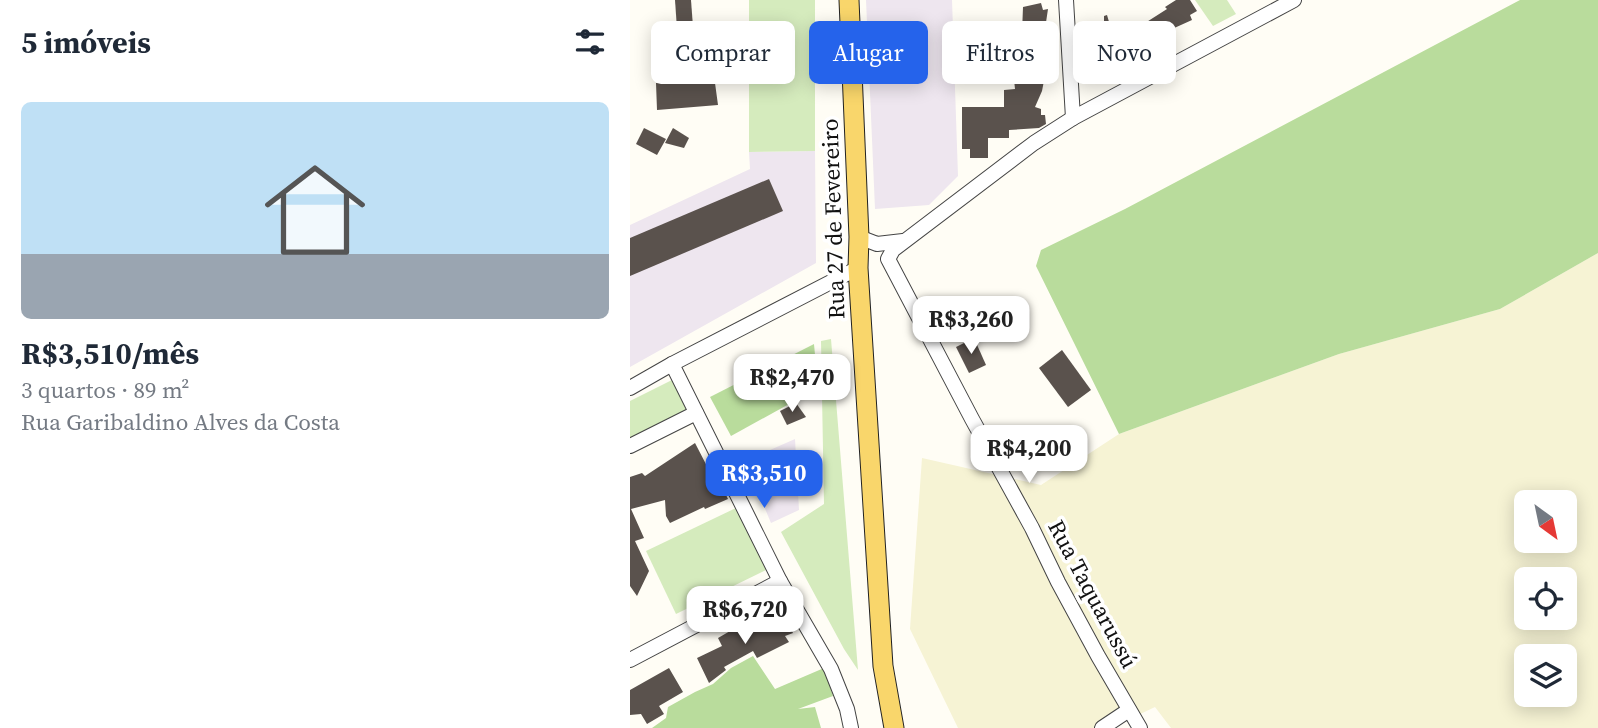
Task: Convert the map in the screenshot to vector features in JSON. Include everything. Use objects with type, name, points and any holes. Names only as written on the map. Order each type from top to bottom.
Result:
[{"type":"main road","name":"Rua 27 de Fevereiro","points":[[849,0],[858,268],[883,666],[894,728]]},
{"type":"street","points":[[1066,0],[1073,118]]},
{"type":"street","points":[[859,237],[877,244],[904,241],[1034,143],[1073,118],[1294,0]]},
{"type":"street","name":"Rua Taquarussú","points":[[904,241],[892,250],[888,259],[1071,606],[1140,728]]},
{"type":"street","points":[[630,388],[858,268]]},
{"type":"street","points":[[672,365],[780,582],[831,669],[851,728]]},
{"type":"street","points":[[630,446],[696,413]]},
{"type":"street","points":[[630,660],[780,582]]},
{"type":"street","points":[[1102,728],[1129,710]]},
{"type":"shaded area","points":[[866,0],[952,0],[953,21],[942,21],[942,84],[955,84],[958,176],[929,205],[875,209],[870,84],[928,84],[928,21],[867,21]]},
{"type":"shaded area","points":[[815,151],[816,263],[630,367],[630,225],[750,169],[749,152]]},
{"type":"shaded area","points":[[1598,253],[1598,728],[1171,728],[1155,707],[1111,728],[958,728],[910,629],[922,458],[1041,485],[1119,434],[1339,354],[1500,309]]},
{"type":"shaded area","points":[[795,439],[799,510],[771,523],[745,461]]},
{"type":"green space","points":[[749,0],[815,0],[815,21],[809,21],[809,84],[815,84],[815,151],[749,152],[749,84],[795,84],[795,21],[749,21]]},
{"type":"green space","points":[[1195,0],[1227,0],[1236,14],[1213,26]]},
{"type":"green space","points":[[1520,0],[1598,0],[1598,253],[1500,309],[1339,354],[1119,434],[1036,266],[1041,250],[1125,209]]},
{"type":"green space","points":[[831,339],[858,670],[781,532],[824,504],[821,341]]},
{"type":"green space","points":[[814,344],[818,388],[731,436],[710,397]]},
{"type":"green space","points":[[676,378],[691,408],[630,438],[630,401]]},
{"type":"green space","points":[[738,507],[768,569],[676,614],[646,551]]},
{"type":"green space","points":[[753,656],[775,689],[824,668],[833,696],[798,709],[815,707],[821,728],[652,728],[666,718],[668,707],[713,684],[731,668]]},
{"type":"building","points":[[675,0],[691,0],[693,21],[676,21]]},
{"type":"building","points":[[1176,0],[1190,0],[1197,11],[1190,15],[1192,20],[1176,27],[1176,21],[1148,21],[1167,9],[1165,7]]},
{"type":"building","points":[[1041,3],[1043,10],[1048,9],[1046,21],[1022,21],[1023,7]]},
{"type":"building","points":[[656,84],[715,84],[718,105],[657,110]]},
{"type":"building","points":[[1014,84],[1043,84],[1035,107],[1041,109],[1041,115],[1045,115],[1046,124],[1039,128],[1009,130],[1009,138],[988,138],[988,158],[970,158],[970,149],[962,149],[962,107],[1004,107],[1004,90],[1015,89]]},
{"type":"building","points":[[644,128],[666,139],[657,155],[636,144]]},
{"type":"building","points":[[673,128],[689,138],[684,148],[665,143]]},
{"type":"building","points":[[769,179],[783,211],[630,276],[630,238]]},
{"type":"building","points":[[974,338],[986,365],[969,373],[956,347]]},
{"type":"building","points":[[1062,350],[1091,390],[1068,407],[1039,368]]},
{"type":"building","points":[[796,403],[806,417],[787,425],[780,411]]},
{"type":"building","points":[[695,443],[710,472],[714,470],[728,499],[670,523],[666,516],[665,500],[631,509],[644,538],[635,541],[649,571],[637,596],[630,586],[630,477],[642,473],[645,476]]},
{"type":"building","points":[[779,615],[786,618],[793,633],[785,636],[789,642],[757,658],[753,651],[724,667],[726,670],[709,683],[697,658],[722,646],[718,638],[737,627],[742,636]]},
{"type":"building","points":[[669,668],[683,692],[659,706],[664,714],[647,724],[641,714],[630,715],[630,690]]}]
